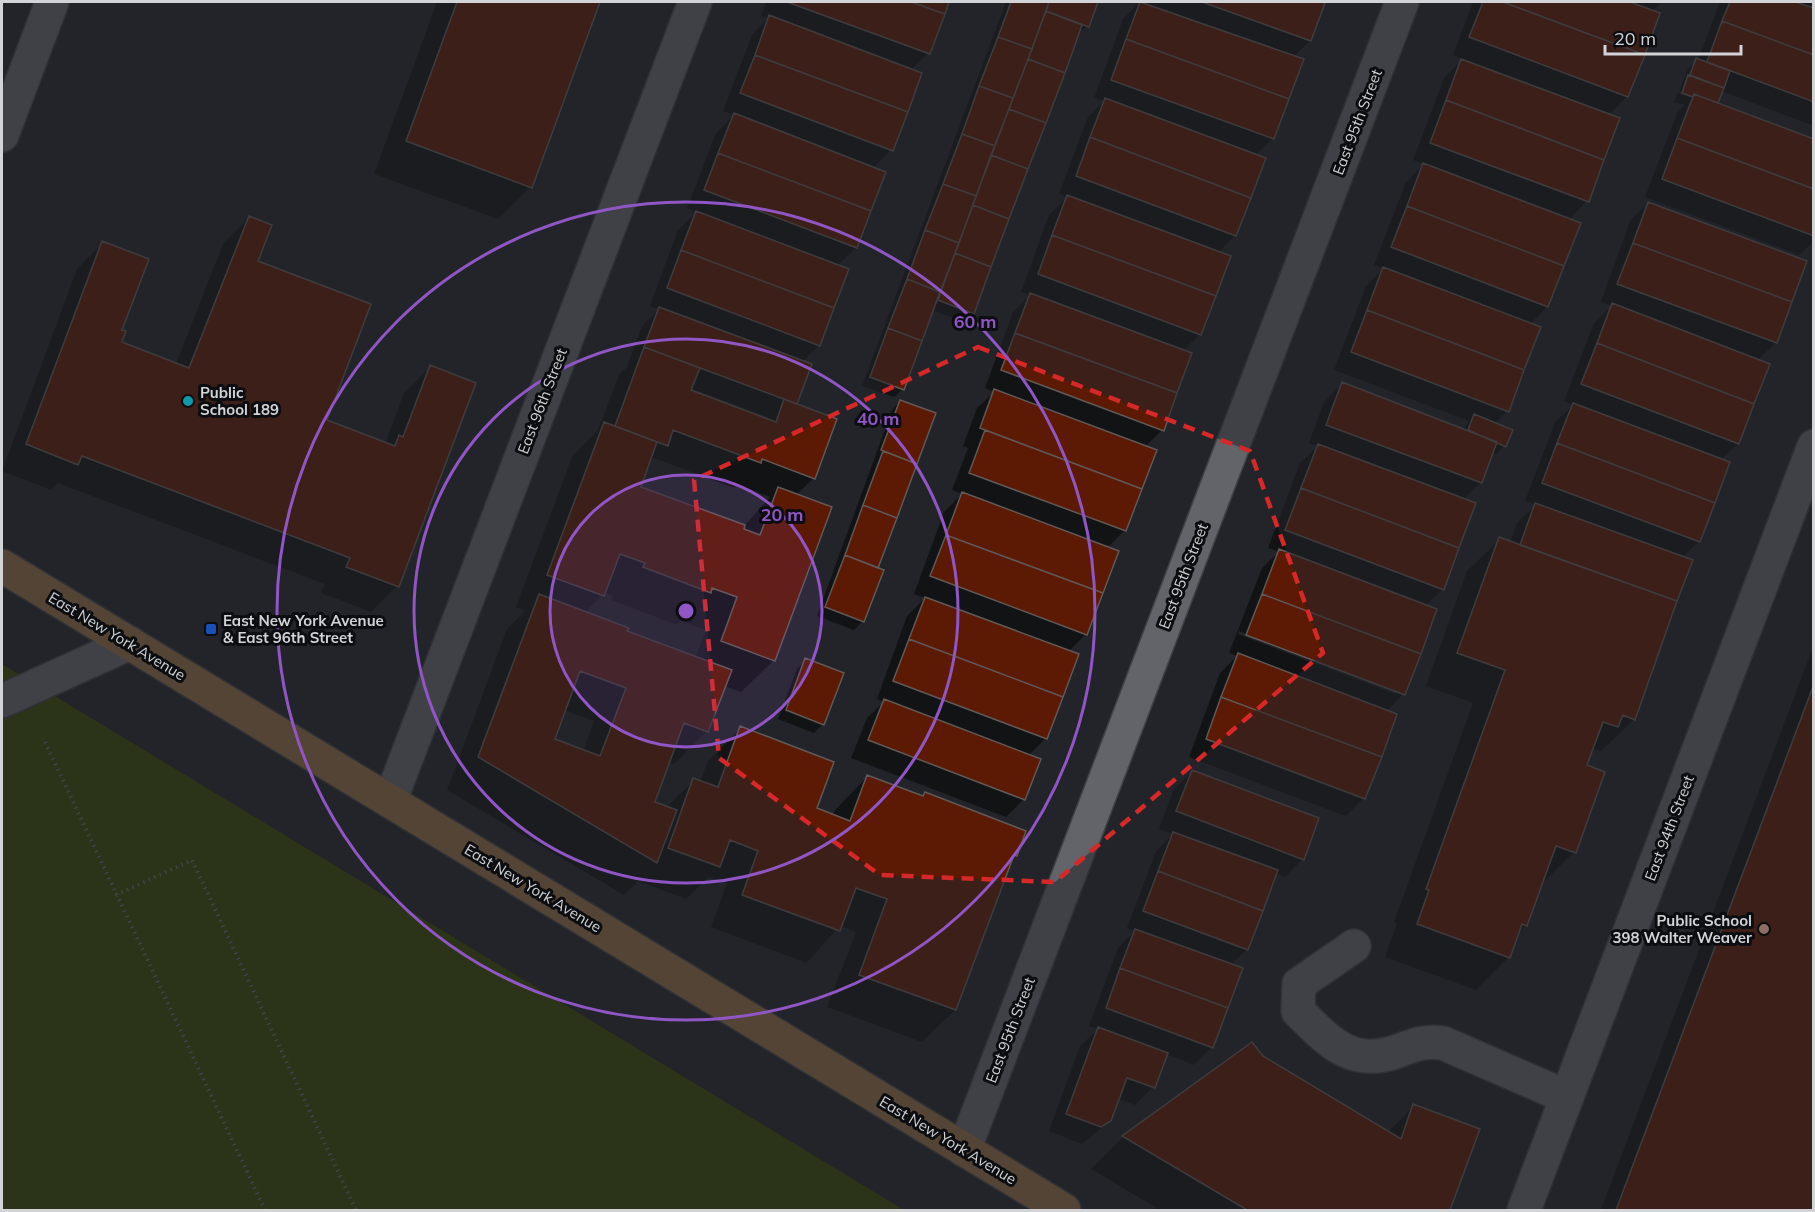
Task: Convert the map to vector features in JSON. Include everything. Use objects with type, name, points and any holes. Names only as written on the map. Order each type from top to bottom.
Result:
[{"type":"main road","name":"East New York Avenue","points":[[2,566],[1064,1210]]},
{"type":"street","points":[[2,133],[52,2]]},
{"type":"street","name":"East 96th Street","points":[[390,801],[695,2]]},
{"type":"street","name":"East 95th Street","points":[[964,1150],[1402,2]]},
{"type":"street","name":"East 94th Street","points":[[1524,1210],[1814,446]]},
{"type":"street","points":[[2,701],[130,643]]},
{"type":"street","points":[[1354,946],[1299,984],[1298,1011],[1332,1045],[1359,1056],[1380,1058],[1429,1040],[1443,1043],[1567,1097]]},
{"type":"path","points":[[45,742],[265,1210]]},
{"type":"path","points":[[116,895],[192,860],[356,1210]]},
{"type":"highlighted area","points":[[978,347],[1250,451],[1323,653],[1055,882],[880,875],[719,758],[694,480]]},
{"type":"green space","points":[[2,664],[904,1210],[2,1210]]},
{"type":"building","points":[[457,2],[600,2],[532,188],[406,141]]},
{"type":"building","points":[[787,2],[911,2],[945,14],[930,54]]},
{"type":"building","points":[[911,2],[949,2],[945,14]]},
{"type":"building","points":[[1011,2],[1049,2],[1032,49],[998,37]]},
{"type":"building","points":[[1049,2],[1098,2],[1089,27],[1046,11]]},
{"type":"building","points":[[1140,2],[1304,59],[1289,99],[1126,39]]},
{"type":"building","points":[[1202,2],[1321,2],[1325,3],[1311,41]]},
{"type":"building","points":[[1483,2],[1503,2],[1645,55],[1628,97],[1469,37]]},
{"type":"building","points":[[1503,2],[1630,2],[1660,13],[1645,55]]},
{"type":"building","points":[[1730,2],[1795,2],[1814,8],[1814,55],[1722,21]]},
{"type":"building","points":[[1046,11],[1082,25],[1065,73],[1028,59]]},
{"type":"building","points":[[769,15],[922,73],[908,112],[755,55]]},
{"type":"building","points":[[1722,21],[1814,55],[1814,102],[1707,62]]},
{"type":"building","points":[[998,37],[1032,49],[1013,98],[979,86]]},
{"type":"building","points":[[1126,39],[1289,99],[1274,139],[1111,80]]},
{"type":"building","points":[[755,55],[908,112],[893,151],[740,93]]},
{"type":"building","points":[[1696,58],[1730,71],[1724,88],[1690,75]]},
{"type":"building","points":[[1028,59],[1065,73],[1046,123],[1009,109]]},
{"type":"building","points":[[1461,59],[1620,118],[1604,160],[1446,100]]},
{"type":"building","points":[[1688,75],[1724,88],[1718,103],[1694,94],[1693,97],[1682,93]]},
{"type":"building","points":[[979,86],[1013,98],[995,146],[962,134]]},
{"type":"building","points":[[1694,94],[1814,139],[1814,189],[1677,138]]},
{"type":"building","points":[[1105,98],[1266,158],[1251,198],[1090,137]]},
{"type":"building","points":[[1446,100],[1604,160],[1589,202],[1430,143]]},
{"type":"building","points":[[1009,109],[1046,123],[1028,169],[991,155]]},
{"type":"building","points":[[734,113],[886,172],[871,211],[718,153]]},
{"type":"building","points":[[962,134],[995,146],[976,196],[943,184]]},
{"type":"building","points":[[1090,137],[1251,198],[1236,236],[1076,176]]},
{"type":"building","points":[[1677,138],[1814,189],[1814,236],[1662,179]]},
{"type":"building","points":[[718,153],[871,211],[857,248],[704,190]]},
{"type":"building","points":[[991,155],[1028,169],[1009,219],[973,205]]},
{"type":"building","points":[[1423,163],[1581,223],[1564,266],[1407,206]]},
{"type":"building","points":[[943,184],[976,196],[959,243],[925,230]]},
{"type":"building","points":[[1067,195],[1231,256],[1216,296],[1052,235]]},
{"type":"building","points":[[1648,202],[1807,261],[1792,302],[1633,243]]},
{"type":"building","points":[[973,205],[1009,219],[991,267],[955,253]]},
{"type":"building","points":[[1407,206],[1564,266],[1548,307],[1391,247]]},
{"type":"building","points":[[696,211],[849,269],[834,308],[681,250]]},
{"type":"building","name":"Public School 189","points":[[249,216],[272,225],[258,261],[371,304],[327,420],[395,446],[399,435],[403,437],[430,365],[476,383],[399,587],[346,567],[350,558],[82,456],[78,465],[26,444],[102,241],[149,259],[122,330],[126,331],[122,342],[189,368]]},
{"type":"building","points":[[925,230],[959,243],[940,292],[907,279]]},
{"type":"building","points":[[1052,235],[1216,296],[1201,335],[1038,274]]},
{"type":"building","points":[[1633,243],[1792,302],[1777,343],[1617,284]]},
{"type":"building","points":[[681,250],[834,308],[820,346],[667,288]]},
{"type":"building","points":[[955,253],[991,267],[974,314],[938,300]]},
{"type":"building","points":[[1383,267],[1541,327],[1524,370],[1367,310]]},
{"type":"building","points":[[907,279],[940,292],[922,341],[888,328]]},
{"type":"building","points":[[1030,293],[1192,353],[1177,393],[1015,333]]},
{"type":"building","points":[[1612,303],[1770,364],[1754,404],[1597,343]]},
{"type":"building","points":[[659,307],[812,364],[797,404],[644,347]]},
{"type":"building","points":[[1367,310],[1524,370],[1509,412],[1351,352]]},
{"type":"building","points":[[888,328],[922,341],[904,390],[870,377]]},
{"type":"building","points":[[1015,333],[1177,393],[1164,431],[1001,370]]},
{"type":"building","points":[[1597,343],[1754,404],[1739,444],[1581,384]]},
{"type":"building","points":[[644,347],[700,368],[691,390],[776,422],[784,399],[837,419],[815,479],[762,459],[761,463],[673,430],[668,446],[615,426]]},
{"type":"building","points":[[1342,382],[1497,442],[1482,483],[1326,425]]},
{"type":"building","points":[[994,389],[1157,450],[1142,489],[980,428]]},
{"type":"building","points":[[900,400],[936,413],[917,464],[881,450]]},
{"type":"building","points":[[1573,403],[1730,462],[1715,503],[1557,443]]},
{"type":"building","points":[[1474,414],[1513,430],[1506,447],[1468,430]]},
{"type":"building","points":[[604,422],[657,442],[641,487],[745,525],[744,529],[760,535],[778,487],[832,507],[775,661],[721,641],[737,597],[712,588],[711,593],[643,567],[645,563],[620,554],[604,596],[547,575]]},
{"type":"building","points":[[985,430],[1142,489],[1126,531],[969,473]]},
{"type":"building","points":[[1557,443],[1715,503],[1700,542],[1542,483]]},
{"type":"building","points":[[1318,444],[1476,503],[1459,548],[1301,488]]},
{"type":"building","points":[[883,451],[917,464],[897,518],[863,505]]},
{"type":"building","points":[[1301,488],[1459,548],[1444,590],[1285,530]]},
{"type":"building","points":[[962,492],[1119,551],[1103,593],[946,535]]},
{"type":"building","points":[[1535,503],[1693,560],[1677,601],[1520,545]]},
{"type":"building","points":[[863,505],[897,518],[878,568],[845,555]]},
{"type":"building","points":[[946,535],[1103,593],[1087,635],[930,576]]},
{"type":"building","points":[[1499,537],[1677,601],[1635,720],[1623,715],[1618,727],[1603,722],[1587,765],[1605,772],[1576,853],[1556,846],[1527,926],[1522,924],[1510,958],[1417,924],[1429,890],[1426,889],[1505,670],[1457,653]]},
{"type":"building","points":[[1279,549],[1437,609],[1421,654],[1262,594]]},
{"type":"building","points":[[845,555],[884,570],[864,622],[825,607]]},
{"type":"building","points":[[539,594],[629,628],[627,631],[732,670],[708,732],[684,723],[655,802],[677,810],[657,863],[478,757]],"holes":[[[580,671],[626,688],[600,756],[555,739]]]},
{"type":"building","points":[[1262,594],[1421,654],[1405,695],[1246,635]]},
{"type":"building","points":[[925,597],[1079,654],[1063,697],[909,639]]},
{"type":"building","points":[[909,639],[1063,697],[1047,739],[893,681]]},
{"type":"building","points":[[1238,653],[1397,714],[1382,757],[1221,697]]},
{"type":"building","points":[[805,658],[844,673],[824,725],[786,710]]},
{"type":"building","name":"Public School 398 Walter Weaver","points":[[1814,684],[1814,1210],[1616,1210]]},
{"type":"building","points":[[1221,697],[1382,757],[1365,799],[1206,739]]},
{"type":"building","points":[[884,699],[1041,759],[1025,800],[868,740]]},
{"type":"building","points":[[740,726],[834,762],[817,808],[850,821],[867,775],[923,796],[925,792],[1026,831],[1017,856],[1014,855],[956,1010],[859,975],[887,899],[856,888],[840,931],[742,895],[758,851],[730,840],[720,867],[668,848],[693,778],[718,787]]},
{"type":"building","points":[[1192,770],[1319,818],[1304,860],[1176,811]]},
{"type":"building","points":[[1173,832],[1278,870],[1263,911],[1158,871]]},
{"type":"building","points":[[1158,871],[1263,911],[1248,950],[1143,911]]},
{"type":"building","points":[[1135,929],[1243,968],[1228,1008],[1120,968]]},
{"type":"building","points":[[1120,968],[1228,1008],[1213,1048],[1106,1008]]},
{"type":"building","points":[[1098,1027],[1168,1053],[1155,1088],[1127,1078],[1111,1121],[1101,1127],[1066,1114]]},
{"type":"building","points":[[1252,1042],[1263,1056],[1401,1139],[1413,1104],[1480,1129],[1450,1210],[1247,1210],[1122,1136]]},
{"type":"place","name":"Public School 189","points":[[188,401]]},
{"type":"place","name":"East New York Avenue & East 96th Street","points":[[211,629]]},
{"type":"place","name":"Public School 398 Walter Weaver","points":[[1764,929]]}]
